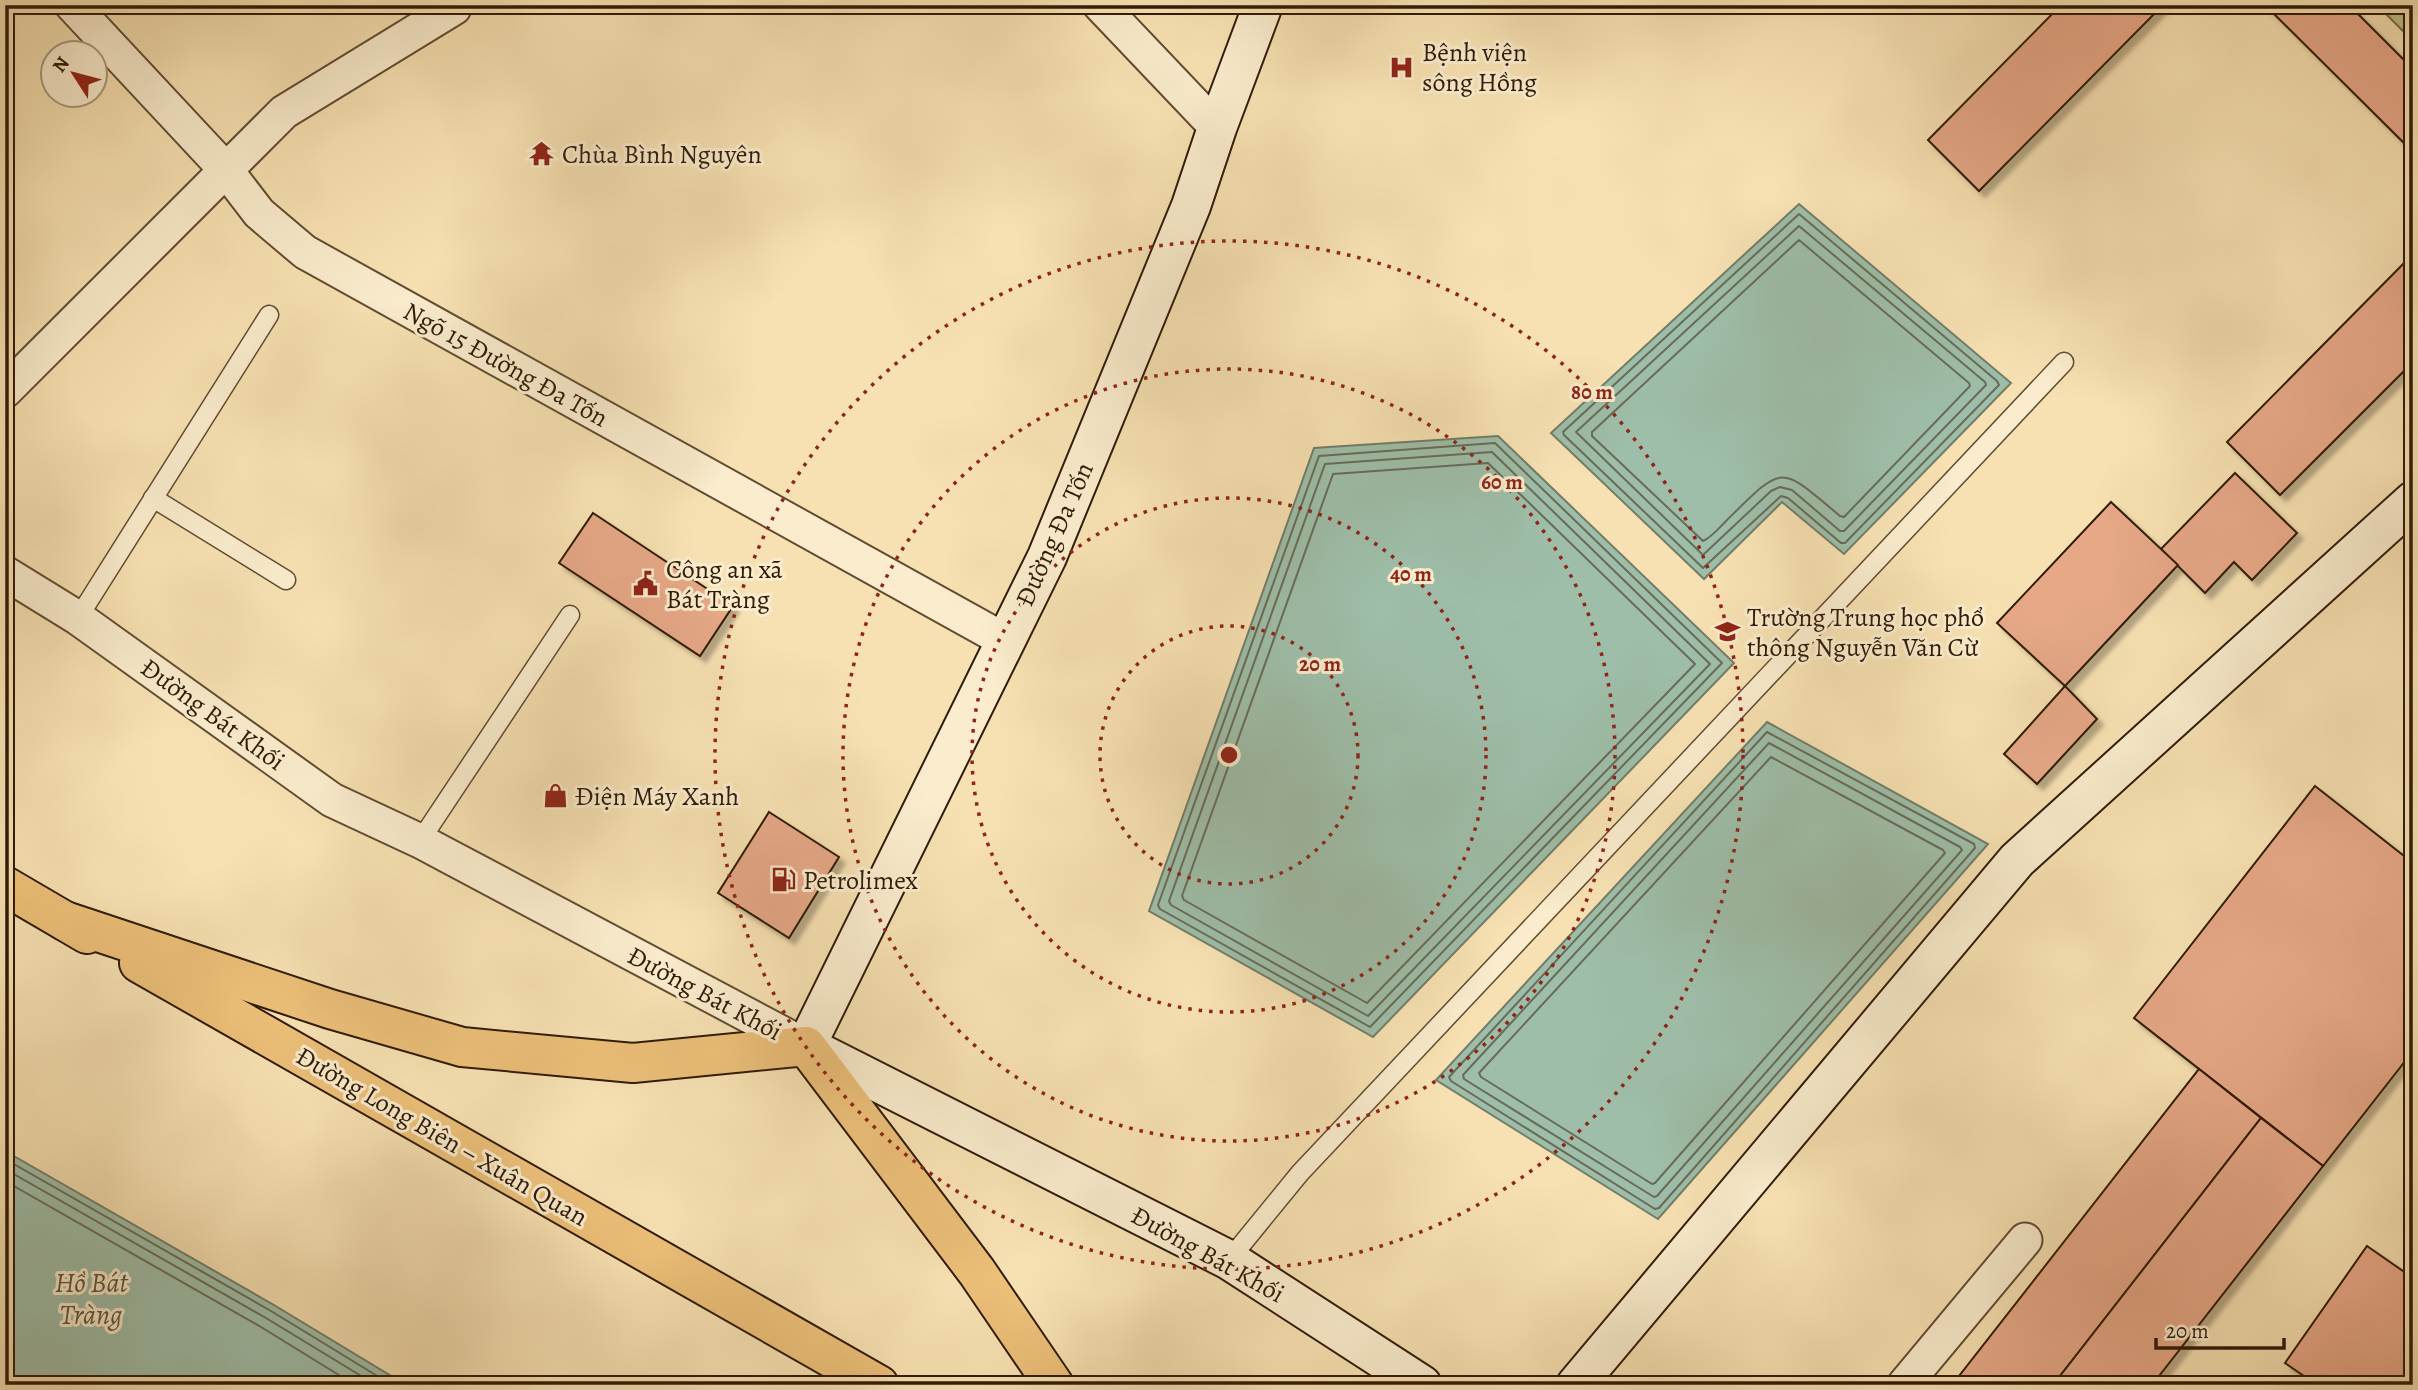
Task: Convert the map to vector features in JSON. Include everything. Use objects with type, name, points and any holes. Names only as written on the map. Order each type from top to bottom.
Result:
[{"type":"main road","name":"Đường Long Biên – Xuân Quan","points":[[5,886],[879,1385]]},
{"type":"main road","points":[[65,921],[330,1009],[462,1047],[634,1063],[806,1046],[977,1272],[1054,1385]]},
{"type":"street","name":"Ngõ 15 Đường Đa Tốn","points":[[72,5],[226,170],[259,213],[305,252],[1006,641]]},
{"type":"street","points":[[1100,5],[1217,128]]},
{"type":"street","name":"Đường Đa Tốn","points":[[806,1046],[1047,557],[1191,206],[1263,5]]},
{"type":"street","points":[[5,391],[284,112],[454,8]]},
{"type":"street","points":[[1576,1385],[2017,860],[2413,501]]},
{"type":"street","name":"Đường Bát Khối","points":[[5,573],[78,618],[332,800],[421,841],[806,1046],[1229,1261],[1422,1385]]},
{"type":"street","points":[[1904,1385],[2025,1240]]},
{"type":"lane","points":[[78,618],[269,314]]},
{"type":"lane","points":[[1229,1261],[1300,1173],[2064,362]]},
{"type":"lane","points":[[153,498],[286,580]]},
{"type":"lane","points":[[421,841],[570,615]]},
{"type":"shaded area","points":[[2377,5],[2413,5],[2413,41]]},
{"type":"water","points":[[1799,204],[2011,383],[1844,554],[1782,502],[1704,579],[1551,433]]},
{"type":"water","points":[[1498,436],[1734,663],[1373,1037],[1149,911],[1314,448]]},
{"type":"water","points":[[1767,722],[1988,844],[1658,1219],[1436,1080]]},
{"type":"water","name":"Hồ Bát Tràng","points":[[5,1151],[274,1305],[406,1385],[5,1385]]},
{"type":"building","points":[[2061,5],[2163,5],[1979,191],[1928,140]]},
{"type":"building","points":[[2265,5],[2349,5],[2413,69],[2413,152]]},
{"type":"building","points":[[2413,254],[2413,362],[2280,495],[2227,442]]},
{"type":"building","points":[[2235,473],[2297,533],[2252,580],[2234,562],[2205,593],[2161,549]]},
{"type":"building","points":[[2111,502],[2178,565],[2065,686],[1997,623]]},
{"type":"building","name":"Công an xã Bát Tràng","points":[[593,513],[733,606],[700,656],[559,563]]},
{"type":"building","points":[[2065,686],[2097,719],[2037,784],[2004,754]]},
{"type":"building","points":[[2315,786],[2413,863],[2413,1051],[2323,1166],[2134,1018]]},
{"type":"building","points":[[769,812],[839,857],[789,938],[718,893]]},
{"type":"building","points":[[2199,1069],[2261,1118],[2053,1385],[1952,1385]]},
{"type":"building","points":[[2261,1118],[2323,1166],[2152,1385],[2053,1385]]},
{"type":"building","points":[[2367,1246],[2413,1278],[2413,1385],[2317,1385],[2285,1363]]},
{"type":"place","name":"Bệnh viện sông Hồng","points":[[1402,67]]},
{"type":"place","name":"Chùa Bình Nguyên","points":[[542,154]]},
{"type":"place","name":"Công an xã Bát Tràng","points":[[646,584]]},
{"type":"place","name":"Trường Trung học phổ thông Nguyễn Văn Cừ","points":[[1727,632]]},
{"type":"place","name":"Điện Máy Xanh","points":[[555,796]]},
{"type":"place","name":"Petrolimex","points":[[783,880]]}]
